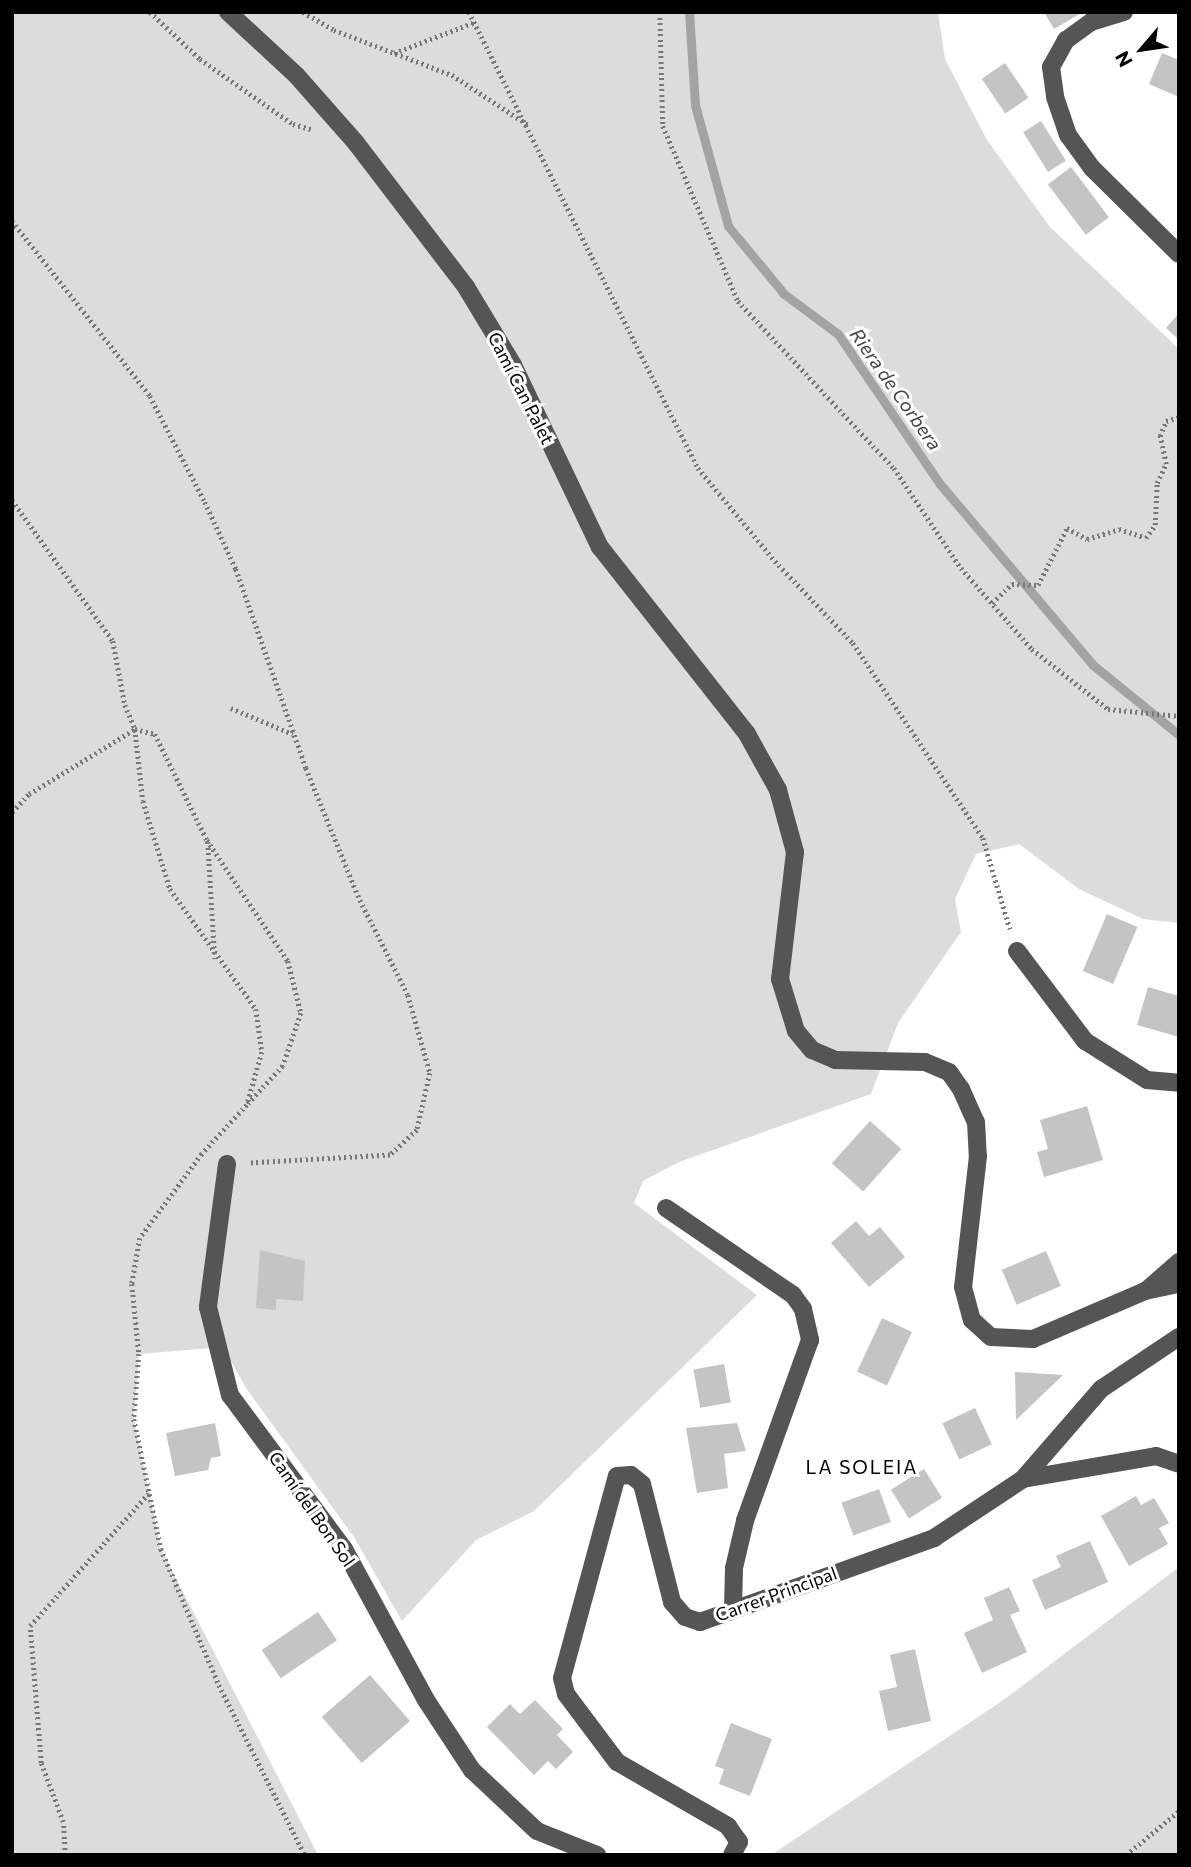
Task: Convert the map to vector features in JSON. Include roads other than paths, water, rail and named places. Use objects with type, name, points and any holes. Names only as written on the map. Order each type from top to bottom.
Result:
[{"type":"street","name":"Camí Can Palet","points":[[228,12],[297,76],[356,143],[473,298],[513,365],[600,547],[716,691],[778,790],[794,852],[780,979],[796,1031],[812,1050],[835,1059],[925,1062],[949,1072],[976,1122],[978,1156],[963,1287],[972,1320],[990,1337],[1033,1339],[1145,1291]]},
{"type":"street","points":[[1124,12],[1091,22],[1066,40],[1051,67],[1055,97],[1068,135],[1093,169],[1179,254]]},
{"type":"street","points":[[1017,951],[1085,1041],[1147,1080],[1179,1083]]},
{"type":"street","name":"Camí del Bon Sol","points":[[227,1164],[208,1307],[230,1395],[344,1549],[426,1700],[472,1770],[537,1831],[597,1855]]},
{"type":"street","points":[[666,1209],[793,1296],[803,1309],[810,1340],[745,1521],[733,1568],[733,1608]]},
{"type":"street","points":[[1145,1291],[1179,1262]]},
{"type":"street","points":[[1145,1291],[1179,1284]]},
{"type":"street","name":"Carrer Principal","points":[[732,1855],[739,1842],[728,1826],[617,1762],[566,1693],[562,1678],[617,1476],[631,1475],[642,1484],[672,1602],[685,1617],[700,1622],[933,1538],[1023,1479],[1101,1389],[1179,1337]]},
{"type":"street","points":[[1023,1479],[1156,1457],[1179,1464]]},
{"type":"waterway","name":"Riera de Corbera","points":[[689,12],[695,105],[728,226],[784,294],[838,334],[940,484],[1093,665],[1179,735]]},
{"type":"district","name":"LA SOLEIA","points":[[862,1467]]}]
